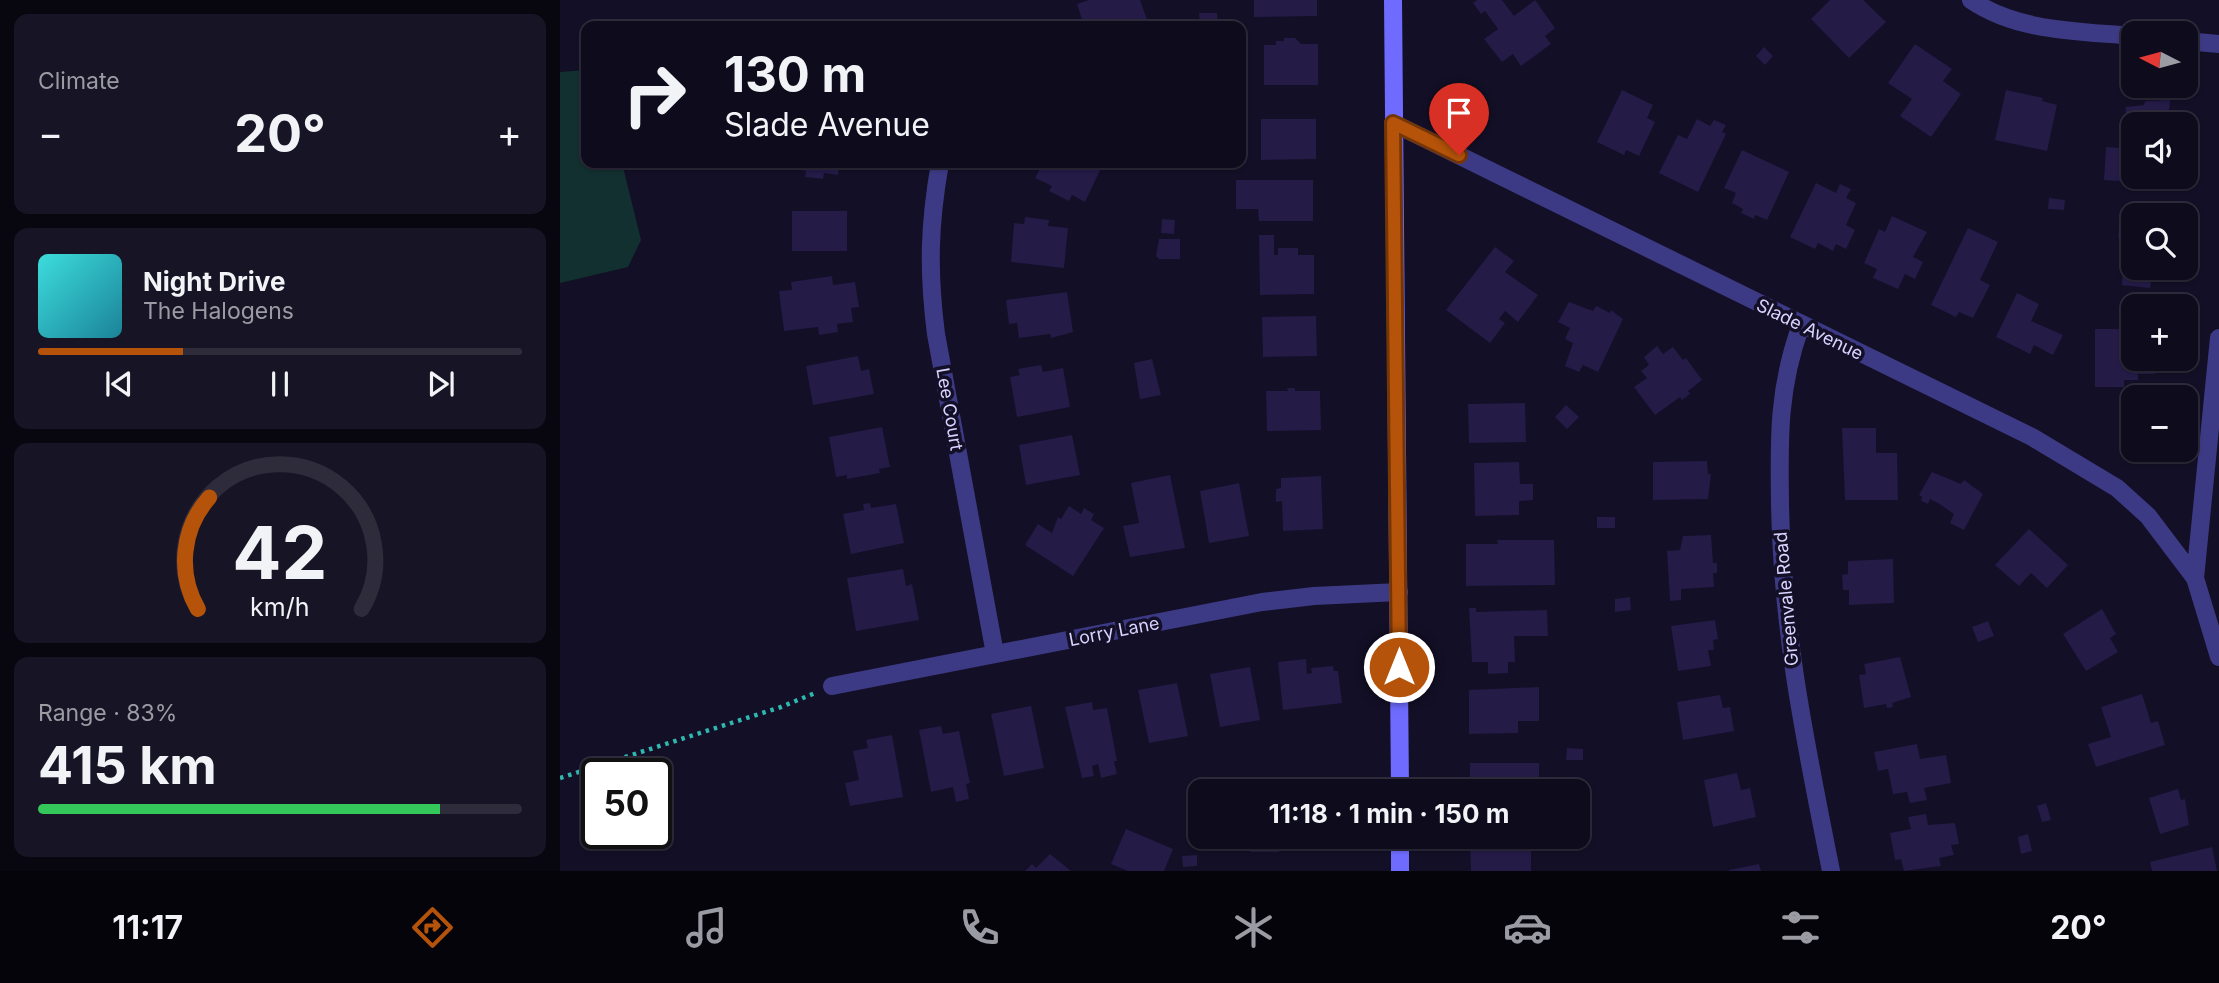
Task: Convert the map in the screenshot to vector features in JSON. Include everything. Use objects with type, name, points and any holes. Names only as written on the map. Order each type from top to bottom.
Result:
[{"type":"main road","points":[[1393,0],[1400,779]]},
{"type":"main road","points":[[1400,849],[1400,871]]},
{"type":"street","points":[[1971,0],[2018,22],[2053,29],[2121,35]]},
{"type":"street","points":[[2198,42],[2219,44]]},
{"type":"street","name":"Slade Avenue","points":[[1393,123],[2032,437],[2117,488],[2148,516],[2195,578]]},
{"type":"street","name":"Lee Court","points":[[939,168],[929,239],[930,287],[936,334],[995,654]]},
{"type":"street","name":"Greenvale Road","points":[[1801,325],[1782,389],[1779,427],[1785,617],[1794,689],[1831,871]]},
{"type":"street","points":[[2219,338],[2195,578],[2219,657]]},
{"type":"street","name":"Lorry Lane","points":[[832,686],[1262,602],[1314,596],[1399,592]]},
{"type":"path","points":[[560,778],[781,707],[832,686]]},
{"type":"green space","points":[[581,70],[581,168],[623,168],[641,240],[628,267],[560,283],[560,72]]},
{"type":"building","points":[[1089,0],[1140,0],[1148,21],[1082,21],[1077,4]]},
{"type":"building","points":[[1254,0],[1317,0],[1317,16],[1254,17]]},
{"type":"building","points":[[1477,0],[1502,0],[1514,16],[1535,0],[1555,28],[1545,36],[1551,44],[1521,66],[1513,54],[1502,62],[1484,39],[1498,29],[1485,11],[1481,14],[1473,3]]},
{"type":"building","points":[[1830,0],[1863,0],[1886,22],[1849,58],[1811,19]]},
{"type":"building","points":[[1199,13],[1217,13],[1218,21],[1200,21]]},
{"type":"building","points":[[1284,38],[1295,38],[1301,44],[1318,44],[1318,85],[1264,85],[1264,45],[1276,45],[1276,41],[1284,41]]},
{"type":"building","points":[[1915,44],[1952,69],[1943,81],[1961,94],[1931,137],[1900,116],[1912,99],[1888,83]]},
{"type":"building","points":[[1764,47],[1773,56],[1765,65],[1756,56]]},
{"type":"building","points":[[1622,90],[1653,105],[1647,118],[1655,122],[1639,156],[1626,150],[1624,155],[1597,142]]},
{"type":"building","points":[[2006,90],[2043,98],[2042,101],[2057,105],[2047,151],[1995,140]]},
{"type":"building","points":[[2170,100],[2169,112],[2126,112],[2126,107],[2144,105],[2145,101]]},
{"type":"building","points":[[1261,119],[1316,119],[1316,159],[1261,160]]},
{"type":"building","points":[[1697,119],[1710,126],[1714,120],[1726,125],[1722,132],[1726,134],[1698,192],[1659,173],[1678,135],[1687,139]]},
{"type":"building","points":[[2106,147],[2121,148],[2121,181],[2104,180]]},
{"type":"building","points":[[1742,150],[1789,172],[1767,220],[1755,215],[1754,219],[1741,213],[1743,209],[1732,203],[1736,193],[1724,188]]},
{"type":"building","points":[[790,168],[839,168],[838,175],[824,173],[823,179],[805,177],[806,171]]},
{"type":"building","points":[[1040,168],[1101,168],[1085,202],[1072,195],[1069,201],[1049,191],[1052,186],[1035,178]]},
{"type":"building","points":[[1236,180],[1313,180],[1313,221],[1259,221],[1258,209],[1236,209]]},
{"type":"building","points":[[1816,183],[1836,193],[1840,184],[1851,189],[1846,198],[1856,203],[1846,225],[1855,230],[1846,249],[1836,244],[1833,251],[1818,243],[1815,249],[1790,237]]},
{"type":"building","points":[[2049,198],[2065,200],[2064,210],[2048,209]]},
{"type":"building","points":[[792,211],[847,211],[847,251],[792,251]]},
{"type":"building","points":[[1892,216],[1927,232],[1913,257],[1923,262],[1915,279],[1905,274],[1898,289],[1873,278],[1877,269],[1864,263],[1879,229],[1885,232]]},
{"type":"building","points":[[1025,217],[1049,220],[1048,226],[1068,228],[1064,268],[1011,262],[1014,223],[1024,224]]},
{"type":"building","points":[[2120,218],[2121,218],[2121,238],[2118,238]]},
{"type":"building","points":[[1162,219],[1175,220],[1174,234],[1161,233]]},
{"type":"building","points":[[1968,228],[1998,242],[1980,280],[1990,285],[1973,318],[1959,312],[1956,317],[1931,305]]},
{"type":"building","points":[[1259,235],[1274,235],[1274,255],[1278,255],[1278,248],[1298,248],[1298,255],[1314,255],[1314,294],[1260,295]]},
{"type":"building","points":[[1159,239],[1180,239],[1180,259],[1159,259],[1156,256]]},
{"type":"building","points":[[1495,247],[1514,261],[1505,272],[1538,295],[1518,322],[1505,311],[1499,319],[1505,323],[1490,343],[1446,310]]},
{"type":"building","points":[[832,276],[833,285],[855,282],[859,307],[851,308],[853,322],[837,324],[838,332],[819,335],[818,327],[784,331],[779,291],[792,290],[791,282]]},
{"type":"building","points":[[2122,280],[2151,280],[2150,288],[2122,285]]},
{"type":"building","points":[[1067,292],[1073,332],[1051,338],[1050,334],[1019,338],[1017,323],[1009,324],[1006,300]]},
{"type":"building","points":[[2017,293],[2039,304],[2031,321],[2063,335],[2053,355],[2034,345],[2030,354],[1996,337]]},
{"type":"building","points":[[1569,302],[1593,311],[1596,306],[1610,313],[1611,310],[1623,319],[1598,372],[1583,365],[1579,372],[1565,366],[1573,343],[1565,339],[1570,328],[1558,322]]},
{"type":"building","points":[[1316,316],[1317,356],[1263,357],[1262,317]]},
{"type":"building","points":[[2095,329],[2121,329],[2121,371],[2155,371],[2155,374],[2138,374],[2138,380],[2124,380],[2121,387],[2095,387]]},
{"type":"building","points":[[1657,346],[1663,354],[1673,347],[1683,360],[1686,358],[1702,380],[1688,391],[1690,394],[1682,400],[1680,397],[1655,415],[1634,387],[1647,378],[1641,371],[1649,365],[1644,357]]},
{"type":"building","points":[[858,356],[861,371],[869,369],[874,394],[813,405],[806,366]]},
{"type":"building","points":[[1152,359],[1161,395],[1140,399],[1134,363]]},
{"type":"building","points":[[1041,365],[1043,372],[1063,368],[1070,407],[1017,417],[1010,377],[1020,375],[1018,369]]},
{"type":"building","points":[[1287,388],[1295,388],[1295,391],[1320,391],[1321,430],[1267,431],[1266,391],[1288,391]]},
{"type":"building","points":[[1525,403],[1526,442],[1469,443],[1468,404]]},
{"type":"building","points":[[1566,405],[1579,417],[1567,429],[1555,417]]},
{"type":"building","points":[[882,427],[890,467],[879,469],[880,473],[847,479],[847,475],[836,477],[829,437]]},
{"type":"building","points":[[1842,428],[1876,428],[1876,453],[1897,453],[1898,500],[1845,500]]},
{"type":"building","points":[[1072,435],[1080,475],[1026,485],[1019,445]]},
{"type":"building","points":[[1707,461],[1708,474],[1711,474],[1708,499],[1653,500],[1653,462]]},
{"type":"building","points":[[1519,462],[1520,484],[1533,484],[1533,500],[1519,501],[1519,515],[1475,516],[1474,463]]},
{"type":"building","points":[[1932,472],[1961,484],[1964,480],[1983,494],[1964,530],[1950,523],[1954,514],[1938,503],[1930,499],[1928,504],[1921,501],[1922,497],[1919,495]]},
{"type":"building","points":[[1170,475],[1185,548],[1130,557],[1123,526],[1139,523],[1131,483]]},
{"type":"building","points":[[1321,476],[1323,529],[1283,531],[1282,501],[1276,502],[1276,489],[1281,488],[1281,478]]},
{"type":"building","points":[[1239,483],[1249,536],[1209,543],[1200,491]]},
{"type":"building","points":[[870,503],[871,508],[896,504],[904,543],[851,554],[843,514],[864,510],[863,504]]},
{"type":"building","points":[[1069,506],[1081,514],[1084,508],[1094,514],[1091,520],[1104,528],[1073,576],[1025,545],[1038,524],[1052,533],[1058,517],[1061,519]]},
{"type":"building","points":[[1597,517],[1615,517],[1615,528],[1597,528]]},
{"type":"building","points":[[2029,529],[2068,565],[2047,588],[2031,573],[2019,586],[1995,565]]},
{"type":"building","points":[[1711,535],[1713,563],[1717,563],[1717,573],[1713,573],[1714,587],[1681,589],[1681,600],[1670,601],[1667,551],[1680,550],[1683,536]]},
{"type":"building","points":[[1497,540],[1554,540],[1555,585],[1466,586],[1466,544],[1498,544]]},
{"type":"building","points":[[1893,559],[1894,603],[1849,605],[1849,590],[1843,590],[1842,575],[1848,574],[1848,561]]},
{"type":"building","points":[[903,569],[906,586],[912,584],[919,620],[856,631],[847,578]]},
{"type":"building","points":[[1630,597],[1631,610],[1615,612],[1615,599]]},
{"type":"building","points":[[1469,608],[1476,608],[1476,612],[1547,610],[1548,636],[1514,636],[1515,662],[1508,662],[1508,673],[1488,674],[1488,662],[1472,662]]},
{"type":"building","points":[[2102,609],[2116,634],[2110,638],[2118,652],[2086,671],[2063,634]]},
{"type":"building","points":[[1715,620],[1718,639],[1713,640],[1714,650],[1708,650],[1711,666],[1678,671],[1671,626]]},
{"type":"building","points":[[1988,621],[1994,636],[1978,642],[1972,627]]},
{"type":"building","points":[[1900,657],[1911,697],[1892,703],[1893,707],[1887,708],[1886,704],[1864,708],[1859,675],[1866,674],[1864,664]]},
{"type":"building","points":[[1306,659],[1307,674],[1312,673],[1311,668],[1333,666],[1334,671],[1338,671],[1342,703],[1283,710],[1278,662]]},
{"type":"building","points":[[1250,667],[1260,720],[1220,727],[1210,674]]},
{"type":"building","points":[[1177,683],[1188,736],[1149,743],[1138,690]]},
{"type":"building","points":[[1539,687],[1539,721],[1518,721],[1518,733],[1469,734],[1469,690]]},
{"type":"building","points":[[2142,694],[2151,723],[2158,721],[2165,745],[2096,767],[2088,744],[2111,737],[2101,707]]},
{"type":"building","points":[[1720,695],[1723,708],[1730,707],[1734,731],[1683,740],[1677,702]]},
{"type":"building","points":[[1092,702],[1093,710],[1107,708],[1117,774],[1101,778],[1098,764],[1092,766],[1094,776],[1082,778],[1065,707]]},
{"type":"building","points":[[1031,706],[1044,768],[1004,776],[991,714]]},
{"type":"building","points":[[941,726],[943,734],[959,731],[970,783],[966,784],[969,799],[956,802],[953,787],[931,792],[919,730]]},
{"type":"building","points":[[892,735],[903,797],[850,806],[845,783],[859,780],[853,751],[868,748],[866,740]]},
{"type":"building","points":[[1917,744],[1920,759],[1946,755],[1951,783],[1924,788],[1927,800],[1910,803],[1907,792],[1893,794],[1888,769],[1878,771],[1874,752]]},
{"type":"building","points":[[1567,748],[1583,749],[1583,760],[1566,760]]},
{"type":"building","points":[[1470,763],[1539,763],[1539,779],[1470,779]]},
{"type":"building","points":[[1737,773],[1741,790],[1750,788],[1756,817],[1713,827],[1704,780]]},
{"type":"building","points":[[2178,789],[2181,800],[2185,799],[2189,825],[2160,834],[2149,798]]},
{"type":"building","points":[[2046,803],[2051,820],[2042,822],[2037,806]]},
{"type":"building","points":[[1926,814],[1928,825],[1955,823],[1959,844],[1951,845],[1954,855],[1939,858],[1941,866],[1904,871],[1901,859],[1895,860],[1890,833],[1911,829],[1908,817]]},
{"type":"building","points":[[1126,829],[1173,849],[1164,871],[1128,871],[1111,864]]},
{"type":"building","points":[[2028,834],[2032,851],[2021,854],[2018,837]]},
{"type":"building","points":[[2212,847],[2217,871],[2152,871],[2150,862]]},
{"type":"building","points":[[1250,849],[1279,849],[1279,852],[1250,852]]},
{"type":"building","points":[[1470,849],[1531,849],[1531,871],[1471,871]]},
{"type":"building","points":[[1050,854],[1071,871],[1025,871],[1032,864],[1036,868]]},
{"type":"building","points":[[1197,855],[1197,866],[1183,867],[1182,856]]},
{"type":"building","points":[[1759,864],[1761,871],[1729,871],[1729,870]]},
{"type":"route","points":[[1399,667],[1393,123],[1459,155]]}]
